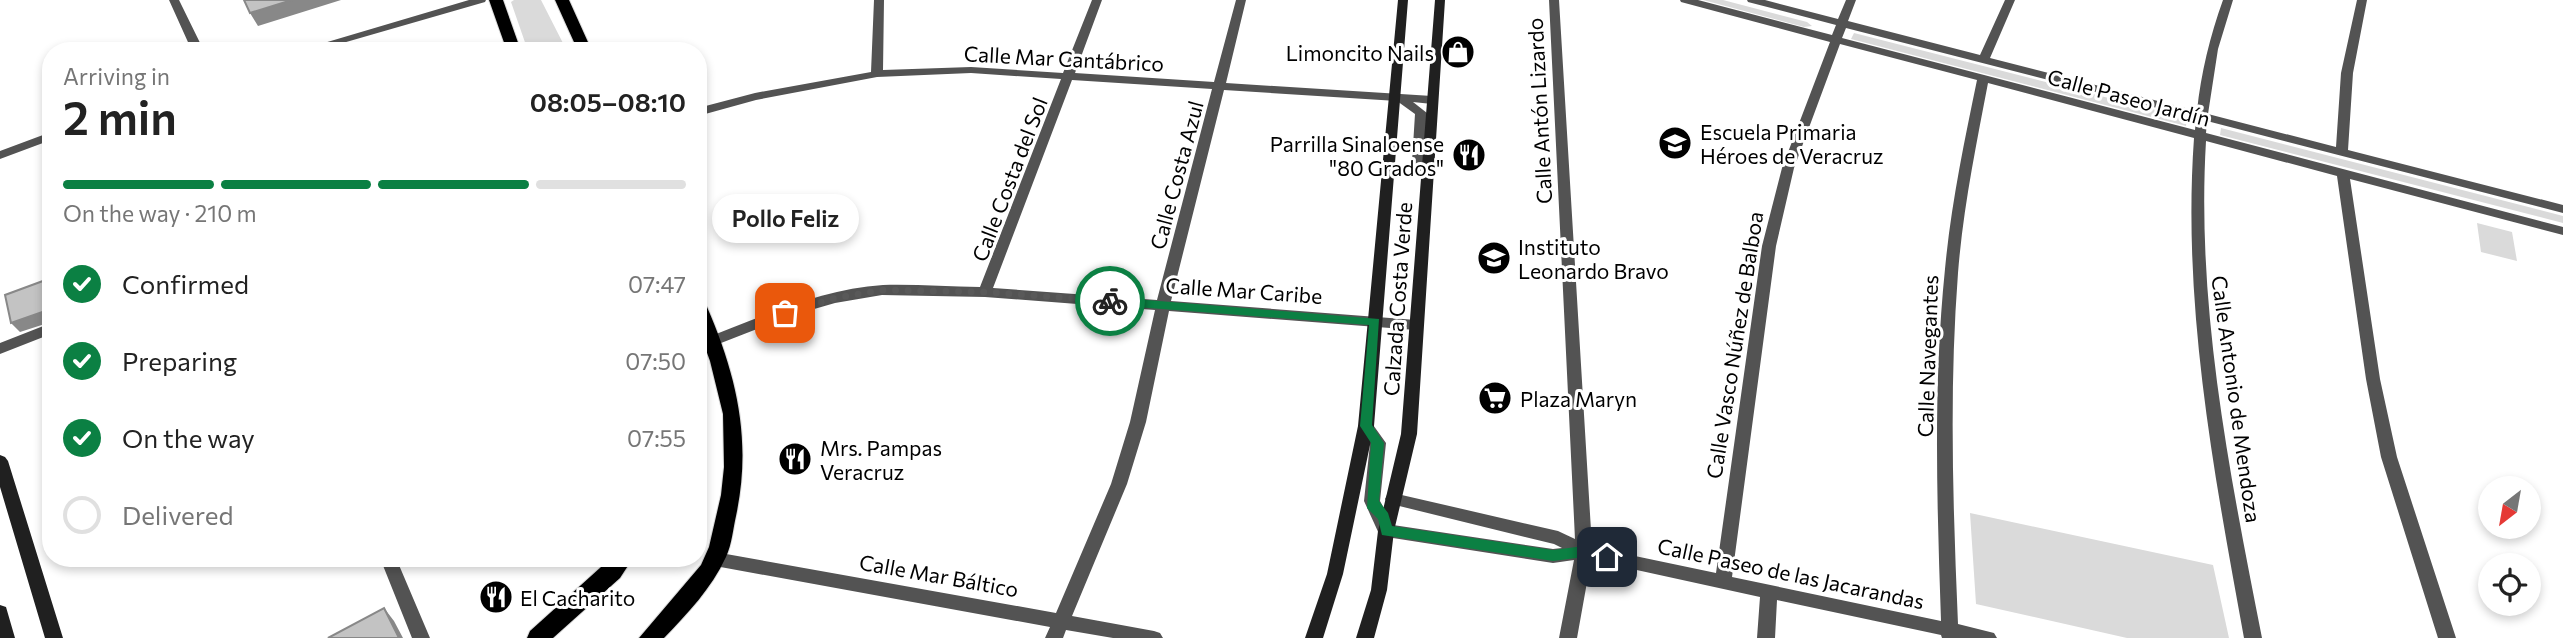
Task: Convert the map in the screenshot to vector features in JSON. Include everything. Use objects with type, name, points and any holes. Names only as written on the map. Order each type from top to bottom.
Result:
[{"type":"main road","points":[[496,0],[511,42]]},
{"type":"main road","points":[[562,0],[581,42]]},
{"type":"main road","name":"Calzada Costa Verde","points":[[1314,638],[1335,574],[1366,426],[1404,0]]},
{"type":"main road","name":"Calzada Costa Verde","points":[[1365,638],[1379,590],[1386,531],[1409,434],[1440,0]]},
{"type":"main road","points":[[650,638],[685,602],[715,559],[732,496],[737,443],[729,391],[707,345]]},
{"type":"main road","points":[[0,461],[54,638]]},
{"type":"main road","points":[[538,638],[617,567]]},
{"type":"main road","points":[[0,612],[6,638]]},
{"type":"street","points":[[174,0],[194,42]]},
{"type":"street","points":[[334,42],[481,0]]},
{"type":"street","points":[[877,74],[880,0]]},
{"type":"street","name":"Calle Costa del Sol","points":[[985,292],[1097,0]]},
{"type":"street","name":"Calle Costa Azul","points":[[1054,638],[1119,484],[1138,422],[1163,305],[1241,0]]},
{"type":"street","name":"Calle Antón Lizardo","points":[[1554,0],[1584,552],[1567,638]]},
{"type":"street","name":"Calle Paseo Jardín","points":[[1685,0],[2563,231]]},
{"type":"street","name":"Calle Paseo Jardín","points":[[1752,0],[2563,209]]},
{"type":"street","name":"Calle Vasco Núñez de Balboa","points":[[1723,583],[1769,246],[1788,168],[1834,39],[1851,0]]},
{"type":"street","points":[[1984,59],[2010,0]]},
{"type":"street","name":"Calle Antonio de Mendoza","points":[[2228,0],[2200,115],[2198,265],[2206,357],[2219,456],[2253,638]]},
{"type":"street","points":[[2342,151],[2347,73],[2362,0]]},
{"type":"street","name":"Calle Mar Cantábrico","points":[[707,110],[755,97],[877,74],[971,70],[1432,100]]},
{"type":"street","name":"Calle Navegantes","points":[[1950,634],[1945,421],[1948,321],[1957,218],[1983,78]]},
{"type":"street","points":[[1396,97],[1421,113],[1418,162],[1427,170]]},
{"type":"street","points":[[0,155],[42,139]]},
{"type":"street","points":[[2343,174],[2373,379],[2389,457],[2448,638]]},
{"type":"street","name":"Calle Mar Caribe","points":[[707,343],[835,298],[883,290],[985,292],[1416,325]]},
{"type":"street","points":[[0,349],[42,332]]},
{"type":"street","points":[[1366,426],[1378,443],[1372,501],[1374,508],[1384,517],[1386,531]]},
{"type":"street","name":"Calle Paseo de las Jacarandas","points":[[1393,499],[1558,538],[1584,552],[1950,634],[1988,638]]},
{"type":"street","name":"Calle Paseo de las Jacarandas","points":[[1386,531],[1553,556],[1584,552]]},
{"type":"street","name":"Calle Mar Báltico","points":[[715,559],[1154,638]]},
{"type":"street","points":[[392,567],[421,638]]},
{"type":"street","points":[[1766,638],[1769,593]]},
{"type":"shaded area","points":[[541,0],[562,42],[525,42],[511,2]]},
{"type":"shaded area","points":[[1703,0],[1723,0],[1807,22],[1812,26],[1804,27]]},
{"type":"shaded area","points":[[1854,33],[2187,118],[2186,126],[1851,39]]},
{"type":"shaded area","points":[[2221,128],[2563,216],[2563,223],[2220,135]]},
{"type":"shaded area","points":[[2477,223],[2512,232],[2517,261],[2481,252]]},
{"type":"shaded area","points":[[1970,513],[2213,565],[2229,638],[2127,638],[1976,604]]},
{"type":"building","points":[[244,0],[292,0],[250,13]]},
{"type":"building","points":[[42,281],[42,312],[11,323],[5,295]]},
{"type":"building","points":[[384,608],[399,638],[328,638]]},
{"type":"way so far","points":[[785,313],[835,298],[883,290],[985,292],[1110,301]]},
{"type":"place","name":"Limoncito Nails","points":[[1458,52]]},
{"type":"place","name":"Escuela Primaria Héroes de Veracruz","points":[[1675,143]]},
{"type":"place","name":"Parrilla Sinaloense \"80 Grados\"","points":[[1469,155]]},
{"type":"place","name":"Instituto Leonardo Bravo","points":[[1494,258]]},
{"type":"place","name":"Pollo Feliz","points":[[785,313]]},
{"type":"place","name":"Plaza Maryn","points":[[1495,398]]},
{"type":"place","name":"Mrs. Pampas Veracruz","points":[[795,459]]},
{"type":"place","name":"El Cacharito","points":[[496,597]]},
{"type":"route","points":[[1110,301],[1375,321],[1366,426],[1378,443],[1372,501],[1374,508],[1384,517],[1386,531],[1553,556],[1584,552],[1607,557]]}]
